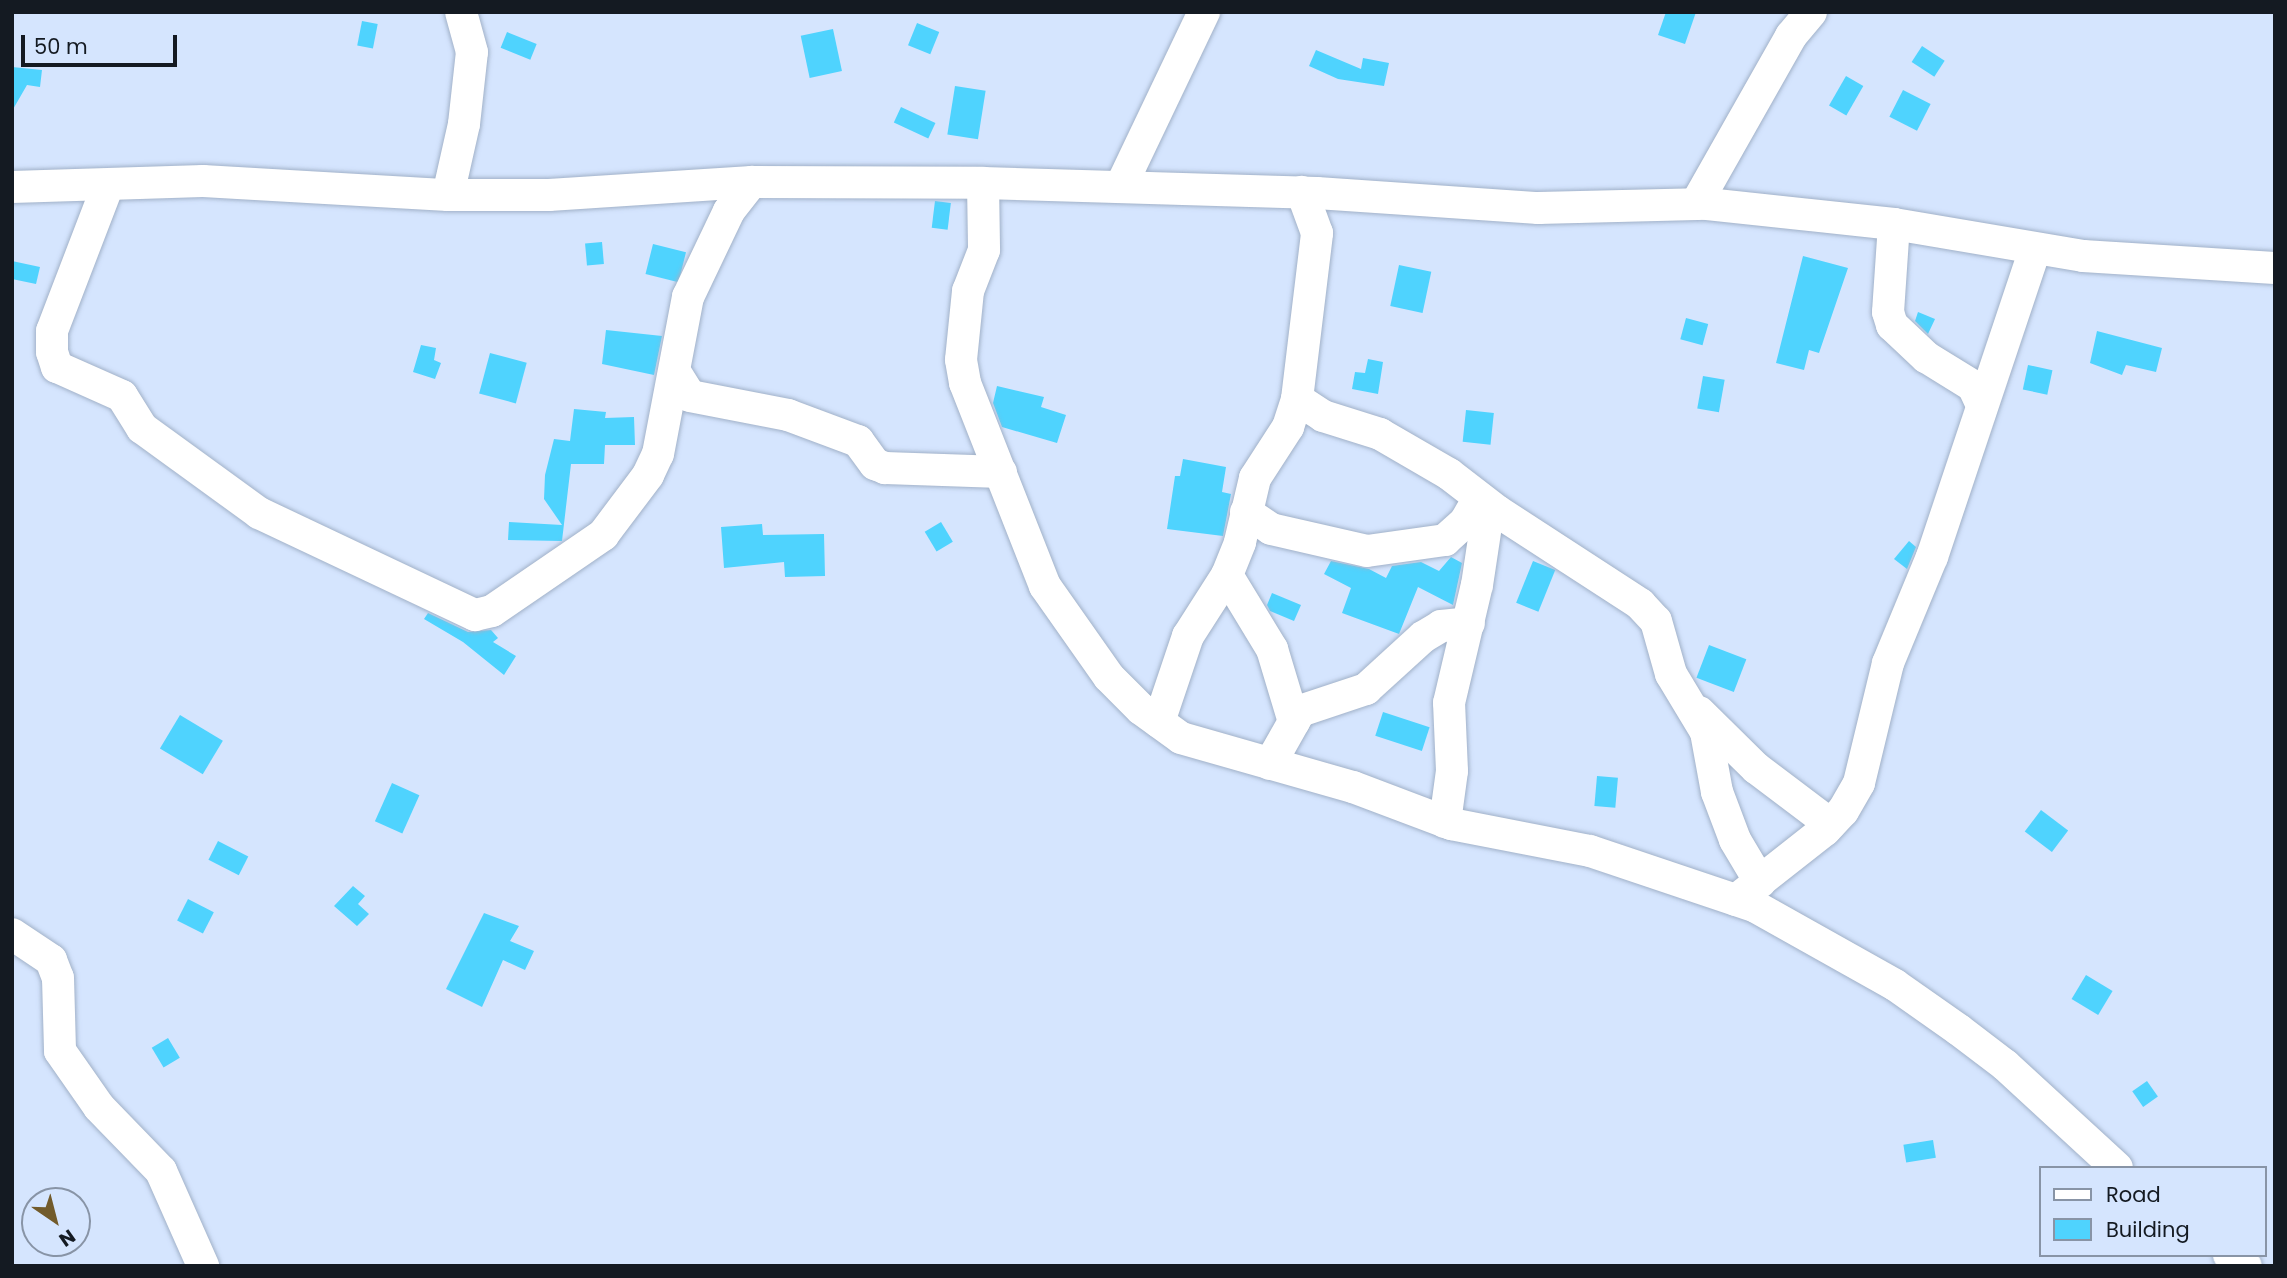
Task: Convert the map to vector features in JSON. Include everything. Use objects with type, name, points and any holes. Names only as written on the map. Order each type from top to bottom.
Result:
[{"type":"street","points":[[448,195],[464,124],[472,52],[461,12]]},
{"type":"street","points":[[1121,186],[1204,12]]},
{"type":"street","points":[[1696,204],[1791,36],[1811,12]]},
{"type":"street","points":[[12,187],[203,181],[448,195],[549,195],[752,182],[983,183],[1302,192],[1538,208],[1696,204],[1894,225],[2035,250],[2275,268]]},
{"type":"street","points":[[108,185],[52,331],[51,352],[57,367],[122,396],[142,428],[259,513],[475,615],[492,611],[609,530],[653,466],[675,372],[688,297],[729,211],[752,182]]},
{"type":"street","points":[[983,183],[984,250],[968,291],[961,360],[979,424],[1055,603],[1109,677],[1159,722],[1181,738],[1353,787],[1445,822],[1590,851],[1748,891],[1959,1030],[2005,1065],[2115,1166]]},
{"type":"street","points":[[1159,722],[1188,636],[1227,575],[1255,478],[1288,427],[1297,399],[1317,233],[1302,192]]},
{"type":"street","points":[[1894,225],[1888,312],[1892,326],[1926,357],[1973,386],[1982,405]]},
{"type":"street","points":[[1748,891],[1830,824],[1859,783],[1888,663],[1932,556],[2035,250]]},
{"type":"street","points":[[675,372],[690,396],[788,415],[858,441],[876,464],[885,468],[1001,472]]},
{"type":"street","points":[[1297,399],[1323,416],[1380,434],[1449,474],[1484,502],[1640,604],[1656,621],[1671,674],[1694,707],[1706,732],[1712,773],[1735,840],[1748,891]]},
{"type":"street","points":[[1245,512],[1271,529],[1367,551],[1445,540],[1484,502]]},
{"type":"street","points":[[1445,822],[1452,771],[1449,703],[1469,623],[1484,502]]},
{"type":"street","points":[[1227,575],[1272,649],[1294,722]]},
{"type":"street","points":[[1270,764],[1294,722],[1309,706],[1366,690],[1441,626],[1469,623]]},
{"type":"street","points":[[1694,707],[1766,777],[1830,824]]},
{"type":"street","points":[[12,934],[51,960],[58,978],[60,1051],[99,1107],[161,1171],[204,1266]]},
{"type":"building","points":[[1666,12],[1696,12],[1685,44],[1658,35]]},
{"type":"building","points":[[362,21],[378,24],[373,49],[357,46]]},
{"type":"building","points":[[917,23],[939,32],[930,54],[908,45]]},
{"type":"building","points":[[833,29],[842,71],[810,78],[801,36]]},
{"type":"building","points":[[507,32],[537,44],[530,60],[501,48]]},
{"type":"building","points":[[1922,46],[1945,61],[1934,77],[1912,62]]},
{"type":"building","points":[[1316,50],[1361,69],[1363,58],[1389,63],[1384,86],[1338,79],[1309,66]]},
{"type":"building","points":[[12,67],[42,70],[40,87],[27,85],[12,111]]},
{"type":"building","points":[[1846,76],[1863,86],[1846,115],[1829,105]]},
{"type":"building","points":[[955,86],[986,91],[978,139],[947,134]]},
{"type":"building","points":[[1903,90],[1931,104],[1917,131],[1889,117]]},
{"type":"building","points":[[901,107],[935,123],[928,138],[894,122]]},
{"type":"building","points":[[935,201],[951,203],[948,230],[932,228]]},
{"type":"building","points":[[602,242],[604,264],[587,265],[585,243]]},
{"type":"building","points":[[653,244],[686,252],[678,282],[646,274]]},
{"type":"building","points":[[1803,256],[1848,268],[1819,353],[1809,350],[1804,370],[1776,363]]},
{"type":"building","points":[[12,261],[40,267],[36,284],[12,279]]},
{"type":"building","points":[[1399,265],[1431,272],[1423,313],[1390,306]]},
{"type":"building","points":[[1918,312],[1935,319],[1928,334],[1915,321]]},
{"type":"building","points":[[1686,318],[1708,324],[1703,345],[1680,339]]},
{"type":"building","points":[[606,330],[662,336],[654,375],[602,364]]},
{"type":"building","points":[[2097,331],[2162,348],[2156,372],[2126,365],[2122,375],[2090,363]]},
{"type":"building","points":[[421,345],[436,348],[434,360],[441,363],[435,379],[413,372]]},
{"type":"building","points":[[490,353],[527,363],[516,403],[479,394]]},
{"type":"building","points":[[1368,359],[1383,362],[1378,394],[1352,389],[1355,372],[1365,373]]},
{"type":"building","points":[[2028,365],[2052,370],[2047,395],[2023,389]]},
{"type":"building","points":[[1703,376],[1725,380],[1719,412],[1697,408]]},
{"type":"building","points":[[997,386],[1044,397],[1041,407],[1066,415],[1057,443],[1002,427],[993,403]]},
{"type":"building","points":[[574,409],[606,412],[605,418],[634,417],[635,445],[605,445],[604,464],[571,464],[562,541],[508,540],[509,522],[562,525],[544,499],[545,475],[554,439],[570,441]]},
{"type":"building","points":[[1466,410],[1494,413],[1491,445],[1463,442]]},
{"type":"building","points":[[1183,459],[1226,467],[1222,492],[1231,494],[1223,536],[1167,529],[1175,476],[1180,476]]},
{"type":"building","points":[[941,522],[953,542],[937,552],[925,532]]},
{"type":"building","points":[[762,524],[763,535],[824,534],[825,576],[785,577],[784,562],[724,568],[721,527]]},
{"type":"building","points":[[1909,541],[1916,547],[1907,569],[1894,559]]},
{"type":"building","points":[[1451,557],[1462,563],[1453,605],[1418,587],[1399,634],[1342,613],[1351,588],[1324,574],[1331,561],[1369,569],[1386,578],[1392,566],[1421,562],[1439,571]]},
{"type":"building","points":[[1533,561],[1555,570],[1538,612],[1516,603]]},
{"type":"building","points":[[1272,593],[1301,605],[1294,621],[1270,611],[1267,605]]},
{"type":"building","points":[[428,613],[468,632],[491,630],[498,638],[493,642],[516,656],[504,675],[463,642],[424,619]]},
{"type":"building","points":[[1709,645],[1746,659],[1734,692],[1696,678]]},
{"type":"building","points":[[1383,712],[1430,727],[1422,751],[1375,736]]},
{"type":"building","points":[[180,715],[223,741],[203,774],[160,748]]},
{"type":"building","points":[[1597,776],[1618,778],[1615,808],[1594,806]]},
{"type":"building","points":[[392,783],[419,795],[402,834],[375,821]]},
{"type":"building","points":[[2041,810],[2068,830],[2052,852],[2025,832]]},
{"type":"building","points":[[218,841],[248,856],[239,875],[208,860]]},
{"type":"building","points":[[353,886],[365,896],[358,904],[369,914],[357,926],[334,906]]},
{"type":"building","points":[[188,899],[214,912],[203,934],[177,920]]},
{"type":"building","points":[[484,913],[519,926],[510,941],[534,951],[525,970],[503,960],[482,1007],[446,989]]},
{"type":"building","points":[[2086,975],[2113,991],[2098,1015],[2072,999]]},
{"type":"building","points":[[168,1038],[180,1058],[164,1068],[152,1048]]},
{"type":"building","points":[[2147,1081],[2158,1097],[2143,1107],[2132,1091]]},
{"type":"building","points":[[1933,1140],[1936,1158],[1906,1162],[1903,1145]]}]
